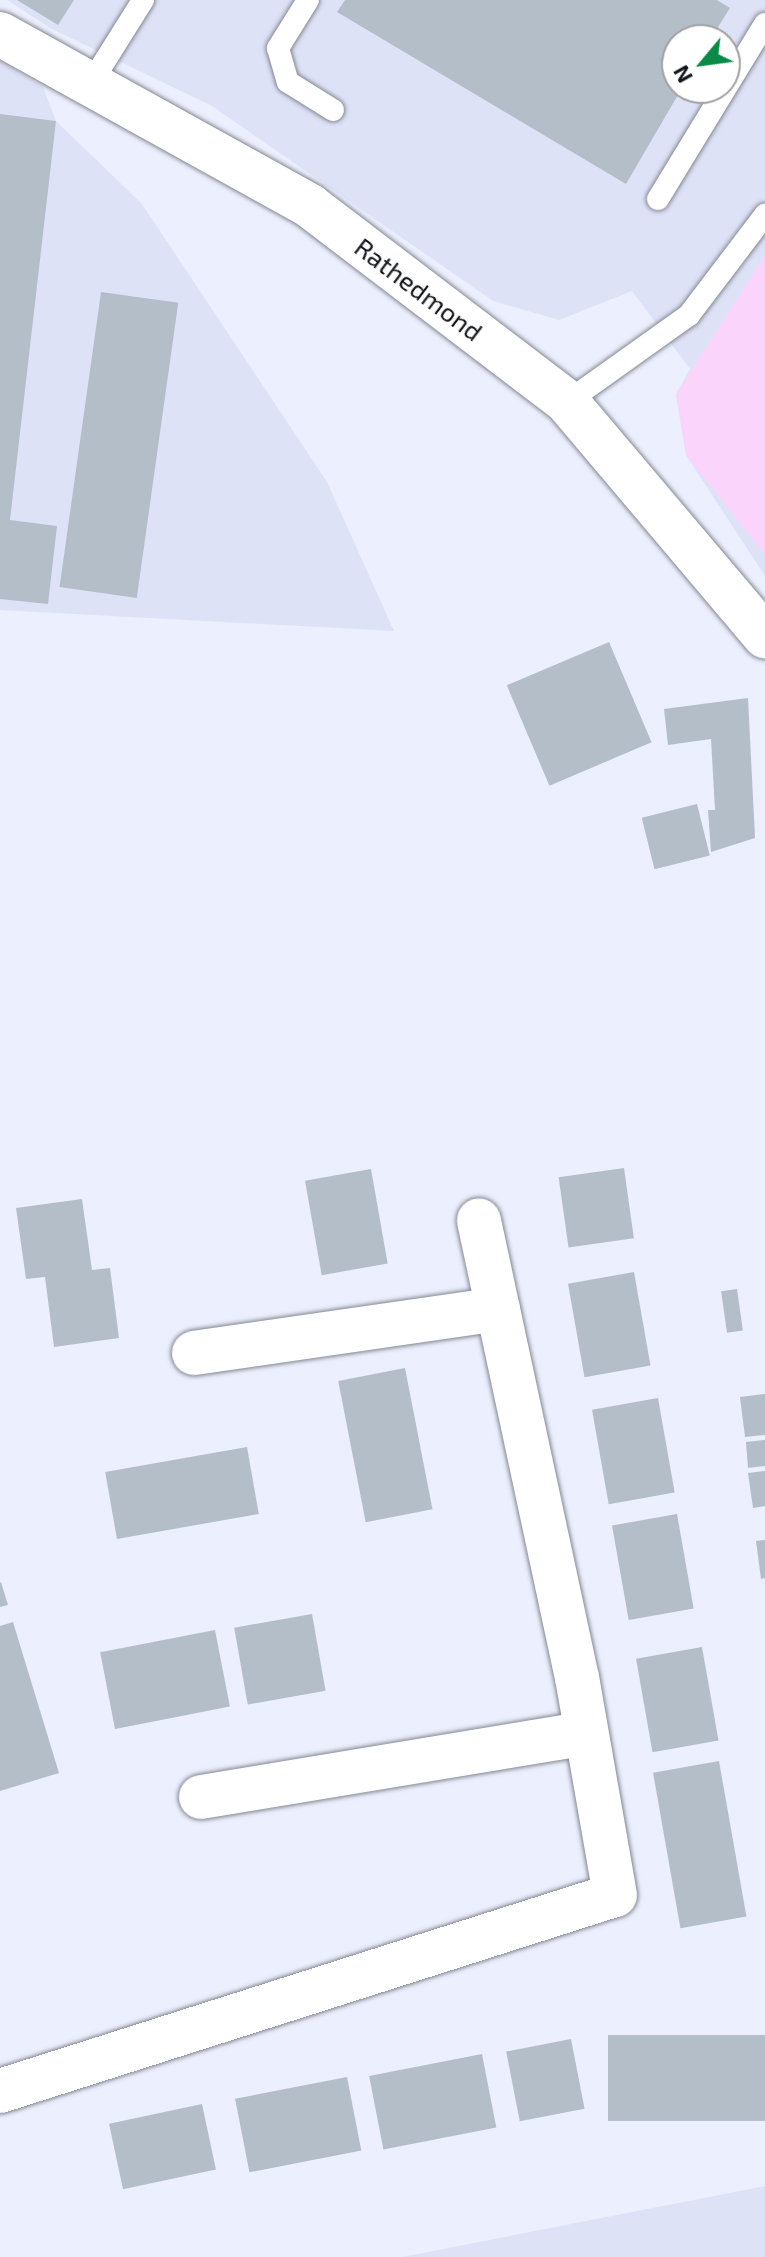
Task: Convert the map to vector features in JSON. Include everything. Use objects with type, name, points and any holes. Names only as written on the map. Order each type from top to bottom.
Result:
[{"type":"street","name":"Rathedmond","points":[[0,34],[310,206],[567,402],[765,636]]},
{"type":"street","points":[[0,2091],[615,1895],[586,1733],[479,1220]]},
{"type":"street","points":[[194,1353],[498,1309]]},
{"type":"street","points":[[201,1797],[586,1733]]},
{"type":"lane","points":[[91,83],[143,0]]},
{"type":"lane","points":[[308,0],[278,48],[288,82],[333,110]]},
{"type":"lane","points":[[658,199],[765,24]]},
{"type":"lane","points":[[567,402],[689,315],[765,215]]},
{"type":"shaded area","points":[[7,0],[765,0],[765,576],[686,455],[676,394],[690,369],[632,291],[559,320],[493,301],[212,106],[50,28]]},
{"type":"shaded area","points":[[0,61],[43,87],[56,121],[142,204],[327,482],[394,631],[0,610]]},
{"type":"shaded area","points":[[765,256],[765,555],[686,455],[676,394]]},
{"type":"shaded area","points":[[765,2186],[765,2257],[402,2257],[433,2251]]},
{"type":"building","points":[[17,0],[74,0],[58,25]]},
{"type":"building","points":[[345,0],[717,0],[730,8],[720,24],[661,24],[661,104],[673,104],[626,184],[337,12]]},
{"type":"building","points":[[0,114],[56,121],[10,520],[57,526],[48,604],[0,599]]},
{"type":"building","points":[[101,292],[178,303],[137,598],[60,587]]},
{"type":"building","points":[[609,642],[652,742],[549,786],[507,685]]},
{"type":"building","points":[[748,698],[755,838],[711,852],[708,810],[715,810],[711,739],[668,745],[664,709]]},
{"type":"building","points":[[697,804],[710,855],[655,869],[642,818]]},
{"type":"building","points":[[624,1168],[634,1238],[569,1247],[559,1177]]},
{"type":"building","points":[[371,1169],[388,1264],[322,1275],[305,1181]]},
{"type":"building","points":[[82,1199],[92,1270],[110,1268],[119,1338],[54,1347],[45,1277],[26,1279],[16,1208]]},
{"type":"building","points":[[634,1272],[650,1366],[585,1377],[568,1284]]},
{"type":"building","points":[[737,1289],[743,1331],[727,1333],[721,1291]]},
{"type":"building","points":[[405,1368],[432,1509],[366,1522],[338,1381]]},
{"type":"building","points":[[765,1394],[765,1435],[745,1437],[740,1397]]},
{"type":"building","points":[[658,1398],[675,1493],[609,1504],[592,1410]]},
{"type":"building","points":[[765,1440],[765,1466],[748,1468],[746,1442]]},
{"type":"building","points":[[247,1447],[259,1514],[117,1539],[105,1472]]},
{"type":"building","points":[[765,1471],[765,1506],[753,1508],[748,1473]]},
{"type":"building","points":[[677,1514],[694,1609],[629,1620],[612,1525]]},
{"type":"building","points":[[765,1540],[765,1578],[761,1579],[756,1541]]},
{"type":"building","points":[[0,1583],[8,1605],[0,1607]]},
{"type":"building","points":[[312,1614],[326,1691],[248,1705],[234,1628]]},
{"type":"building","points":[[13,1622],[59,1773],[0,1791],[0,1626]]},
{"type":"building","points":[[215,1630],[230,1707],[115,1729],[100,1652]]},
{"type":"building","points":[[702,1647],[718,1741],[653,1752],[636,1659]]},
{"type":"building","points":[[719,1761],[746,1917],[680,1928],[653,1773]]},
{"type":"building","points":[[608,2035],[765,2035],[765,2121],[608,2121]]},
{"type":"building","points":[[571,2039],[585,2109],[520,2121],[506,2052]]},
{"type":"building","points":[[482,2054],[496,2128],[383,2150],[369,2076]]},
{"type":"building","points":[[347,2077],[361,2151],[249,2172],[235,2099]]},
{"type":"building","points":[[202,2104],[216,2170],[123,2189],[109,2124]]}]
